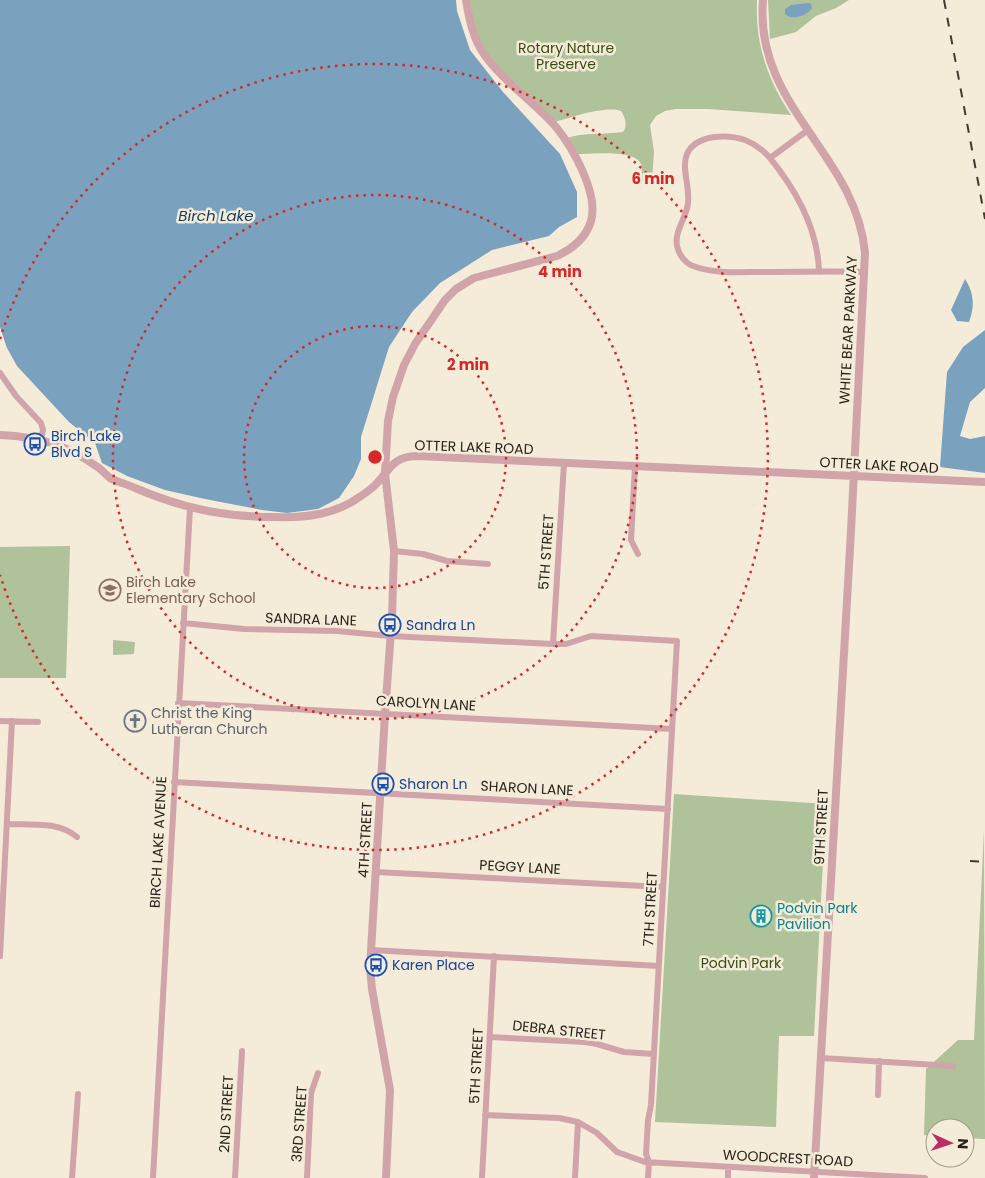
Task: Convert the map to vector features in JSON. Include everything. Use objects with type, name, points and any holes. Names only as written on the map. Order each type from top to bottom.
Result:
[{"type":"street","name":"4TH STREET","points":[[386,1178],[390,1090],[370,978],[394,551],[385,472],[388,421],[393,397],[404,365],[424,330],[445,300],[456,289],[474,278],[557,256],[568,251],[584,235],[591,221],[592,213],[590,196],[583,173],[571,148],[555,127],[497,70],[482,52],[472,29],[466,0]]},
{"type":"street","name":"WHITE BEAR PARKWAY","points":[[763,0],[763,32],[770,63],[782,90],[841,180],[855,207],[864,242],[865,272],[854,476]]},
{"type":"street","points":[[770,158],[808,130]]},
{"type":"street","points":[[818,272],[815,241],[807,215],[770,158],[750,142],[734,137],[722,136],[708,139],[691,147],[685,160],[689,196],[686,214],[677,236],[679,252],[685,260],[692,265],[717,270],[818,272],[865,272]]},
{"type":"street","points":[[0,373],[16,396],[41,423],[43,430],[41,439]]},
{"type":"street","name":"OTTER LAKE ROAD","points":[[0,435],[41,439],[67,448],[111,478],[190,508],[272,518],[320,514],[337,510],[361,496],[378,483],[391,464],[401,459],[417,456],[985,482]]},
{"type":"street","name":"5TH STREET","points":[[553,644],[564,463]]},
{"type":"street","points":[[635,466],[630,540],[638,554]]},
{"type":"street","name":"9TH STREET","points":[[814,1175],[854,476]]},
{"type":"street","name":"BIRCH LAKE AVENUE","points":[[153,1178],[190,508]]},
{"type":"street","points":[[394,551],[423,554],[447,561],[488,564]]},
{"type":"street","name":"SANDRA LANE","points":[[183,623],[244,629],[337,631],[390,636],[553,644],[566,644],[591,636],[677,641]]},
{"type":"street","name":"7TH STREET","points":[[648,1178],[649,1162],[646,1154],[648,1120],[652,1105],[677,641]]},
{"type":"street","name":"CAROLYN LANE","points":[[178,702],[672,729]]},
{"type":"street","points":[[0,721],[38,722]]},
{"type":"street","points":[[0,956],[12,721]]},
{"type":"street","name":"SHARON LANE","points":[[174,782],[668,809]]},
{"type":"street","points":[[7,824],[57,826],[77,837]]},
{"type":"street","name":"PEGGY LANE","points":[[376,872],[663,887]]},
{"type":"street","points":[[371,950],[659,966]]},
{"type":"street","name":"5TH STREET","points":[[482,1178],[494,956]]},
{"type":"street","name":"DEBRA STREET","points":[[490,1037],[585,1042],[624,1052],[654,1054]]},
{"type":"street","name":"2ND STREET","points":[[235,1178],[242,1051]]},
{"type":"street","points":[[821,1058],[953,1066]]},
{"type":"street","points":[[878,1095],[879,1061]]},
{"type":"street","name":"3RD STREET","points":[[308,1178],[311,1092],[318,1073]]},
{"type":"street","points":[[72,1178],[78,1094]]},
{"type":"street","points":[[485,1115],[559,1118],[578,1122],[575,1178]]},
{"type":"street","name":"WOODCREST ROAD","points":[[578,1122],[597,1133],[617,1152],[649,1162],[814,1175],[925,1178]]},
{"type":"street","points":[[728,1168],[728,1178]]},
{"type":"green space","name":"Rotary Nature Preserve","points":[[468,0],[757,0],[758,31],[764,60],[775,88],[791,115],[708,109],[665,111],[656,116],[650,125],[654,152],[652,180],[647,183],[642,180],[642,166],[637,159],[612,153],[577,154],[567,138],[580,135],[623,132],[625,121],[621,111],[597,111],[554,122],[496,65],[488,54],[477,33]]},
{"type":"green space","points":[[768,0],[849,0],[836,8],[816,16],[796,32],[770,39]]},
{"type":"green space","points":[[70,546],[66,678],[0,678],[0,547]]},
{"type":"green space","points":[[113,640],[135,642],[134,654],[113,655]]},
{"type":"green space","name":"Podvin Park","points":[[674,794],[826,804],[814,1036],[779,1036],[776,1127],[655,1122]]},
{"type":"green space","points":[[984,830],[985,1139],[975,1138],[975,1118],[925,1118],[924,1135],[926,1069],[958,1040],[974,1040]]},
{"type":"water","name":"Birch Lake","points":[[0,0],[456,0],[457,11],[470,50],[503,92],[560,154],[577,192],[577,217],[559,227],[549,236],[492,250],[440,283],[412,312],[389,347],[361,437],[361,459],[354,476],[339,498],[318,509],[287,513],[262,510],[165,490],[127,476],[102,463],[95,443],[69,422],[17,366],[7,348],[0,327]]},
{"type":"water","points":[[811,4],[812,8],[803,15],[791,17],[785,14],[785,9],[791,5]]},
{"type":"water","points":[[965,279],[973,300],[969,322],[957,321],[951,310]]},
{"type":"water","points":[[985,330],[985,388],[970,402],[960,436],[970,439],[985,436],[985,473],[940,467],[947,372],[963,347]]},
{"type":"railway","points":[[944,0],[985,219]]},
{"type":"railway","points":[[970,861],[985,862]]},
{"type":"place","name":"Birch Lake Blvd S","points":[[35,444]]},
{"type":"place","name":"Birch Lake Elementary School","points":[[110,590]]},
{"type":"place","name":"Sandra Ln","points":[[390,625]]},
{"type":"place","name":"Christ the King Lutheran Church","points":[[135,721]]},
{"type":"place","name":"Sharon Ln","points":[[383,784]]},
{"type":"place","name":"Podvin Park Pavilion","points":[[761,916]]},
{"type":"place","name":"Karen Place","points":[[376,965]]}]
